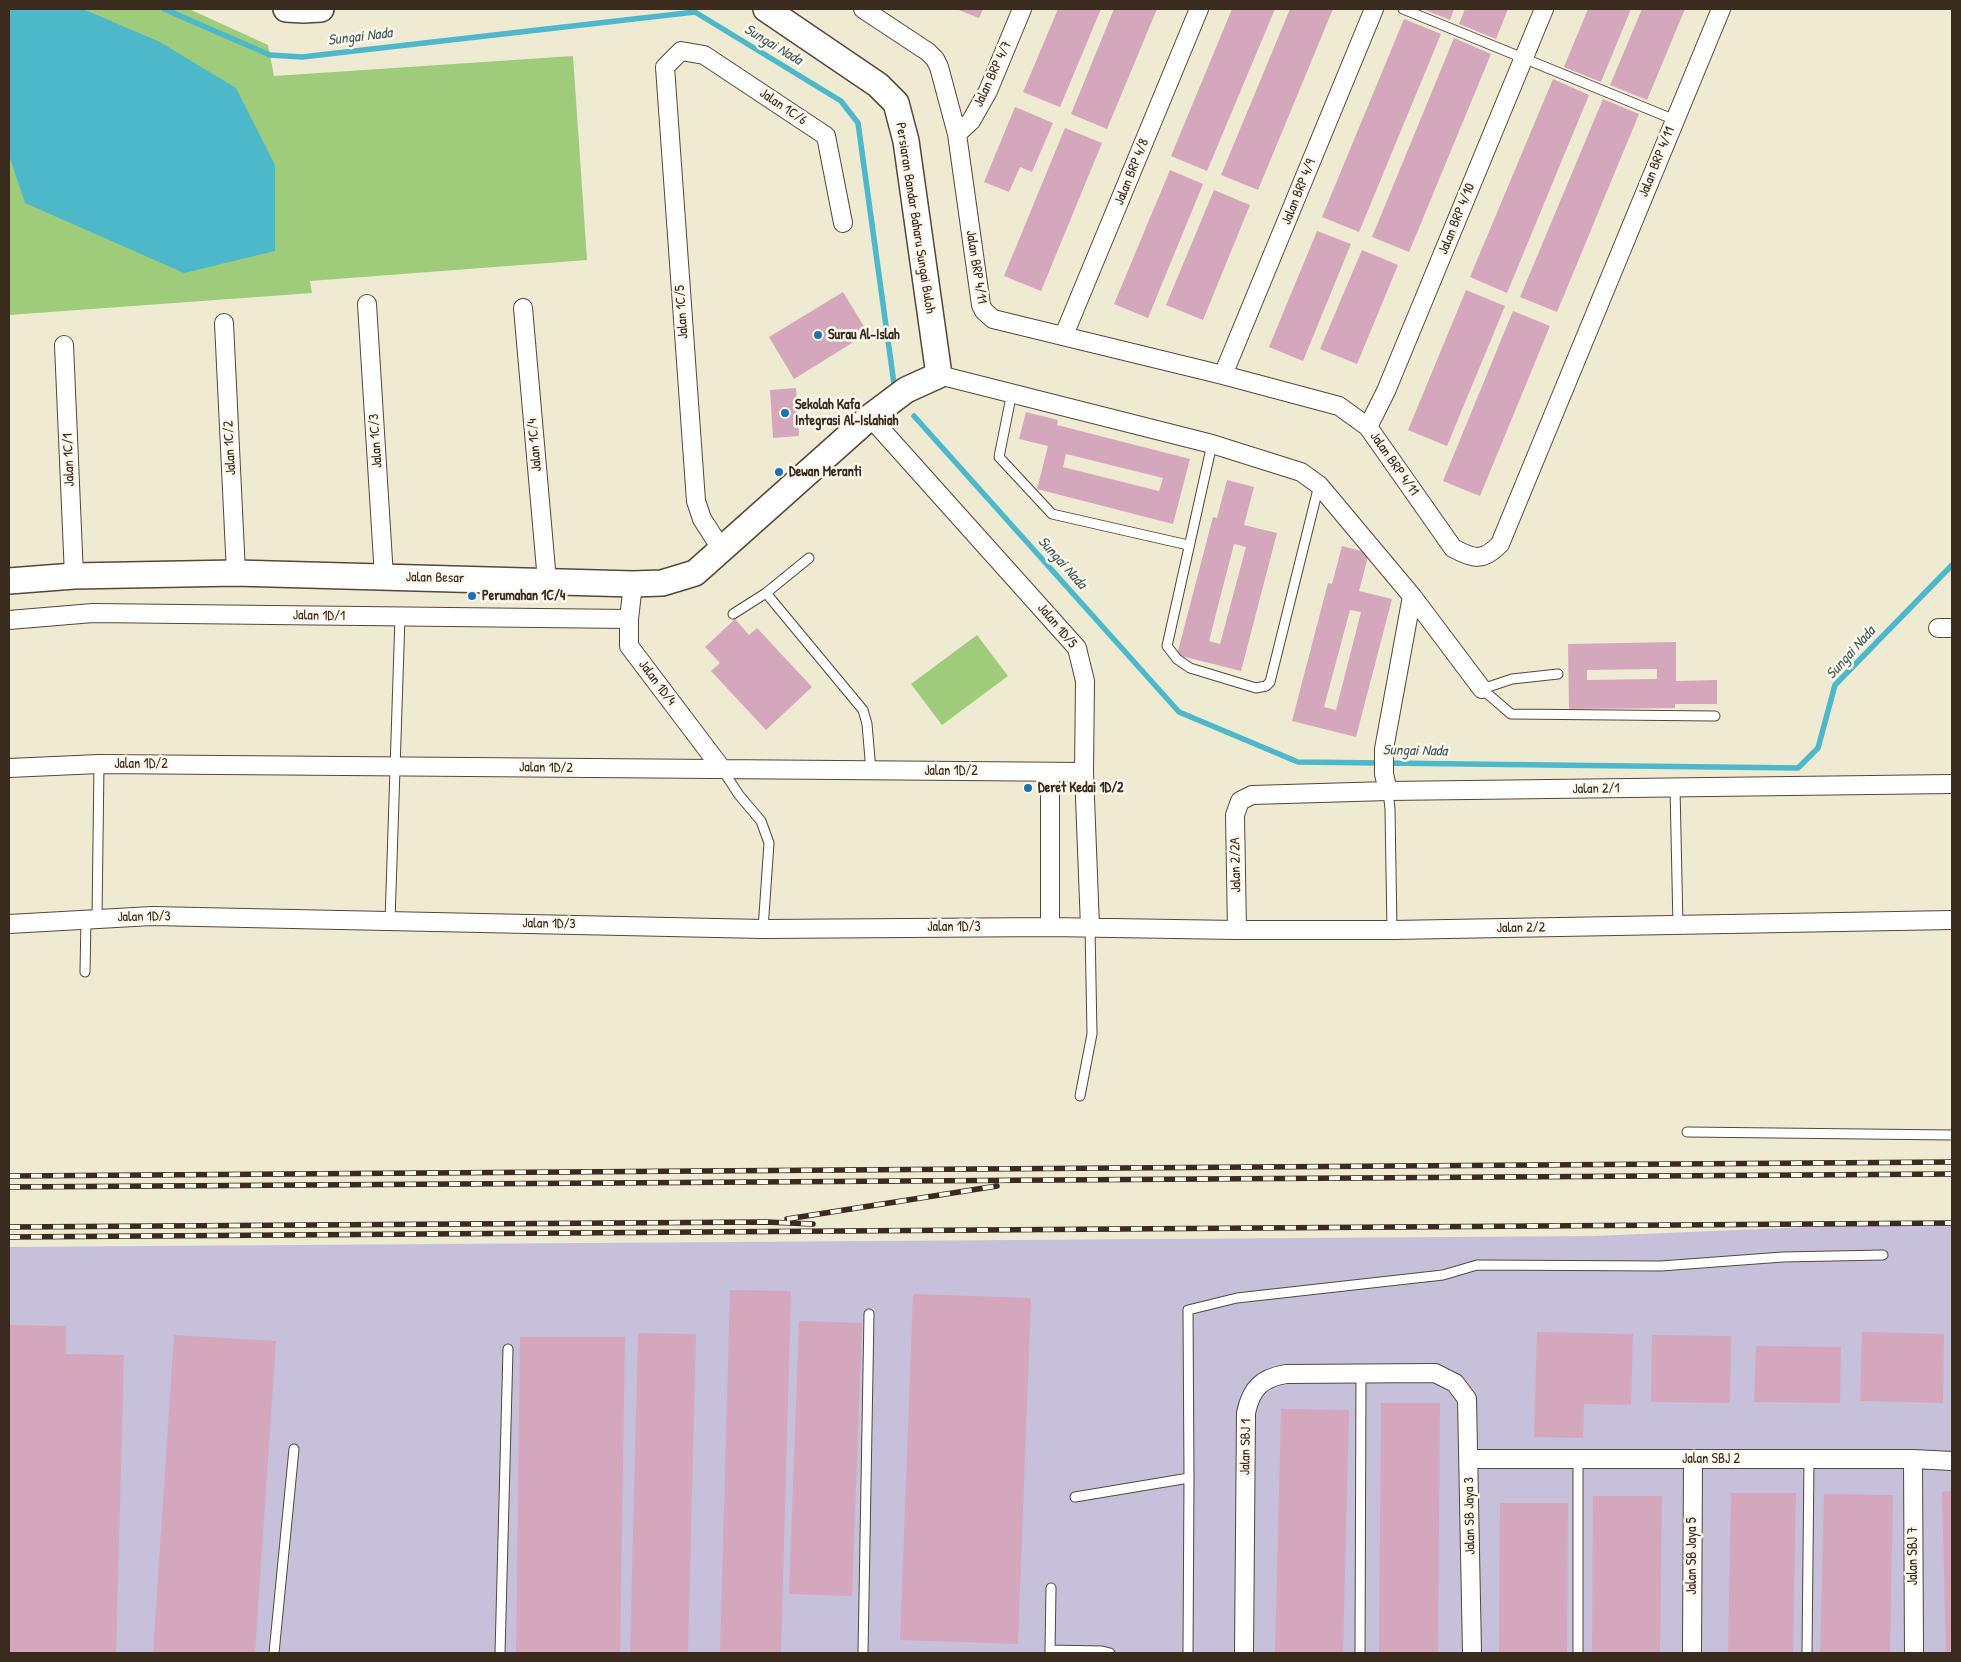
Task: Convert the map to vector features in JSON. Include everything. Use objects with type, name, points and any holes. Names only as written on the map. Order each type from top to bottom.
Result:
[{"type":"street","points":[[286,9],[321,9]]},
{"type":"street","name":"Persiaran Bandar Baharu Sungai Buloh","points":[[766,9],[878,85],[896,103],[906,141],[939,375]]},
{"type":"street","name":"Jalan BRP 4/11","points":[[863,9],[928,52],[935,59],[939,67],[957,134],[980,305],[984,311],[993,319],[1064,335],[1339,406],[1368,427],[1453,548],[1466,555],[1479,558],[1491,553],[1500,544],[1721,9]]},
{"type":"street","name":"Jalan BRP 4/7","points":[[957,134],[971,121],[988,91],[1022,9]]},
{"type":"street","name":"Jalan BRP 4/8","points":[[1064,335],[1199,9]]},
{"type":"street","name":"Jalan BRP 4/9","points":[[1223,375],[1374,9]]},
{"type":"street","name":"Jalan BRP 4/10","points":[[1368,427],[1386,391],[1544,9]]},
{"type":"street","name":"Jalan 1C/6","points":[[665,67],[681,51],[704,55],[826,136],[842,222]]},
{"type":"street","name":"Jalan 1C/5","points":[[665,67],[696,501],[702,519],[722,550]]},
{"type":"street","name":"Jalan 1C/3","points":[[367,304],[384,577]]},
{"type":"street","name":"Jalan 1C/4","points":[[523,308],[547,581]]},
{"type":"street","name":"Jalan 1C/2","points":[[224,322],[236,573]]},
{"type":"street","name":"Jalan 1C/1","points":[[64,344],[74,576]]},
{"type":"street","points":[[939,375],[1212,444],[1301,472],[1319,485],[1412,596],[1482,688]]},
{"type":"street","name":"Jalan Besar","points":[[9,581],[74,576],[236,573],[634,584],[662,583],[695,573],[870,417],[906,390],[939,375]]},
{"type":"street","name":"Jalan 1D/5","points":[[870,417],[1078,648],[1085,682],[1084,772],[1090,927]]},
{"type":"street","name":"Jalan 1D/4","points":[[634,584],[629,619],[629,646],[722,769]]},
{"type":"street","points":[[1386,782],[1384,749],[1412,596]]},
{"type":"street","name":"Jalan 1D/1","points":[[9,620],[93,613],[629,619]]},
{"type":"street","name":"Jalan 1D/2","points":[[9,768],[99,764],[1084,772]]},
{"type":"street","points":[[1050,772],[1050,927]]},
{"type":"street","name":"Jalan 2/1","points":[[1240,801],[1252,795],[1386,782],[1675,788],[1952,784]]},
{"type":"street","name":"Jalan 2/2A","points":[[1236,930],[1235,815],[1240,801]]},
{"type":"street","name":"Jalan 1D/3","points":[[9,924],[152,916],[763,928],[1090,927]]},
{"type":"street","name":"Jalan 2/2","points":[[1090,927],[1236,930],[1392,930],[1952,920]]},
{"type":"street","name":"Jalan SBJ 1","points":[[1244,1653],[1246,1414],[1254,1390],[1274,1376],[1286,1374],[1435,1372],[1455,1383]]},
{"type":"street","name":"Jalan SB Jaya 3","points":[[1455,1383],[1467,1399],[1470,1459],[1472,1653]]},
{"type":"street","name":"Jalan SBJ 2","points":[[1470,1459],[1952,1460]]},
{"type":"street","name":"Jalan SBJ 7","points":[[1913,1459],[1914,1653]]},
{"type":"street","name":"Jalan SB Jaya 5","points":[[1692,1653],[1693,1460]]},
{"type":"lane","points":[[1404,9],[1675,120]]},
{"type":"lane","points":[[1012,392],[999,458],[1052,514],[1188,545]]},
{"type":"lane","points":[[1212,444],[1166,646],[1177,659],[1190,668],[1256,688],[1266,686],[1270,682],[1319,485]]},
{"type":"lane","points":[[733,614],[766,593],[809,558]]},
{"type":"lane","points":[[766,593],[863,710],[867,724],[871,770]]},
{"type":"lane","points":[[390,920],[400,617]]},
{"type":"lane","points":[[1482,688],[1512,679],[1558,674]]},
{"type":"lane","points":[[1482,688],[1511,714],[1716,716]]},
{"type":"lane","points":[[85,972],[91,918],[99,764]]},
{"type":"lane","points":[[722,769],[739,795],[761,821],[769,843],[763,928]]},
{"type":"lane","points":[[1386,782],[1390,809],[1392,930]]},
{"type":"lane","points":[[1675,788],[1678,926]]},
{"type":"lane","points":[[1080,1096],[1092,1034],[1090,927]]},
{"type":"lane","points":[[1687,1132],[1952,1135]]},
{"type":"lane","points":[[1188,1653],[1188,1310],[1237,1298],[1443,1275],[1477,1265],[1661,1266],[1783,1257],[1883,1255]]},
{"type":"lane","points":[[863,1653],[869,1314]]},
{"type":"lane","points":[[500,1653],[508,1350]]},
{"type":"lane","points":[[1360,1653],[1361,1374]]},
{"type":"lane","points":[[274,1653],[294,1449]]},
{"type":"lane","points":[[1578,1459],[1578,1653]]},
{"type":"lane","points":[[1807,1653],[1809,1459]]},
{"type":"lane","points":[[1075,1497],[1189,1478]]},
{"type":"lane","points":[[1051,1588],[1050,1651],[1102,1651],[1110,1653]]},
{"type":"shaded area","points":[[1952,1221],[1952,1653],[9,1653],[9,1247],[1594,1236]]},
{"type":"green space","points":[[9,9],[189,9],[268,45],[274,76],[573,56],[587,260],[310,281],[312,293],[9,315]]},
{"type":"green space","points":[[977,635],[1008,676],[942,725],[911,684]]},
{"type":"water","points":[[9,9],[83,9],[160,42],[236,88],[275,165],[275,251],[184,273],[25,203],[9,155]]},
{"type":"building","points":[[956,9],[983,9],[979,18]]},
{"type":"building","points":[[1058,9],[1101,9],[1060,107],[1023,92]]},
{"type":"building","points":[[1114,9],[1157,9],[1107,129],[1071,114]]},
{"type":"building","points":[[1232,9],[1275,9],[1207,171],[1171,156]]},
{"type":"building","points":[[1290,9],[1333,9],[1258,190],[1221,175]]},
{"type":"building","points":[[1423,9],[1454,9],[1450,20]]},
{"type":"building","points":[[1465,9],[1508,9],[1496,39],[1459,24]]},
{"type":"building","points":[[1588,9],[1631,9],[1601,82],[1564,67]]},
{"type":"building","points":[[1642,9],[1685,9],[1647,100],[1610,85]]},
{"type":"building","points":[[1404,19],[1441,34],[1359,232],[1322,217]]},
{"type":"building","points":[[1454,38],[1491,54],[1409,252],[1372,237]]},
{"type":"building","points":[[1553,79],[1589,95],[1507,293],[1470,277]]},
{"type":"building","points":[[1603,99],[1639,114],[1557,312],[1520,297]]},
{"type":"building","points":[[1015,107],[1053,123],[1032,172],[1020,167],[1009,192],[984,182]]},
{"type":"building","points":[[1065,128],[1102,143],[1041,291],[1004,276]]},
{"type":"building","points":[[1170,170],[1203,184],[1148,318],[1114,304]]},
{"type":"building","points":[[1214,190],[1250,205],[1203,320],[1166,305]]},
{"type":"building","points":[[1317,231],[1351,244],[1303,361],[1269,347]]},
{"type":"building","points":[[1362,250],[1398,265],[1357,364],[1320,349]]},
{"type":"building","points":[[1466,290],[1505,306],[1447,446],[1408,430]]},
{"type":"building","name":"Surau Al-Islah","points":[[843,292],[868,333],[794,379],[769,337]]},
{"type":"building","points":[[1513,311],[1550,326],[1480,496],[1443,481]]},
{"type":"building","name":"Sekolah Kafa Integrasi Al-Islahiah","points":[[796,388],[799,436],[773,438],[770,390]]},
{"type":"building","points":[[1026,412],[1058,420],[1057,425],[1190,459],[1173,524],[1037,489],[1048,446],[1019,439]],"holes":[[[1066,454],[1163,478],[1159,491],[1063,467]]]},
{"type":"building","points":[[1227,480],[1254,487],[1244,525],[1277,533],[1241,671],[1177,655],[1213,517],[1217,518]],"holes":[[[1234,544],[1246,547],[1220,644],[1209,641]]]},
{"type":"building","points":[[1342,546],[1369,553],[1359,591],[1392,599],[1356,737],[1292,721],[1328,583],[1332,584]],"holes":[[[1350,610],[1361,612],[1336,710],[1324,707]]]},
{"type":"building","points":[[735,619],[749,635],[757,628],[812,687],[766,730],[711,671],[720,663],[705,647]]},
{"type":"building","points":[[1676,642],[1676,681],[1717,680],[1717,704],[1675,704],[1675,708],[1569,709],[1568,644]],"holes":[[[1657,669],[1657,679],[1587,680],[1587,670]]]},
{"type":"building","points":[[730,1290],[791,1291],[781,1653],[720,1653]]},
{"type":"building","points":[[913,1294],[1031,1298],[1018,1644],[900,1640]]},
{"type":"building","points":[[799,1321],[862,1323],[852,1596],[789,1594]]},
{"type":"building","points":[[9,1325],[66,1326],[66,1354],[124,1355],[116,1653],[9,1653]]},
{"type":"building","points":[[1537,1332],[1633,1334],[1631,1405],[1584,1404],[1583,1438],[1534,1437]]},
{"type":"building","points":[[1862,1332],[1944,1334],[1943,1403],[1860,1401]]},
{"type":"building","points":[[638,1333],[696,1334],[688,1653],[630,1653]]},
{"type":"building","points":[[174,1335],[276,1341],[255,1653],[153,1653]]},
{"type":"building","points":[[1652,1335],[1731,1336],[1730,1403],[1651,1402]]},
{"type":"building","points":[[520,1337],[625,1337],[620,1653],[516,1653]]},
{"type":"building","points":[[1756,1346],[1841,1347],[1840,1403],[1754,1402]]},
{"type":"building","points":[[1381,1403],[1440,1403],[1438,1653],[1379,1653]]},
{"type":"building","points":[[1281,1409],[1349,1410],[1343,1653],[1275,1653]]},
{"type":"building","points":[[1952,1491],[1952,1653],[1946,1653],[1942,1492]]},
{"type":"building","points":[[1731,1493],[1796,1493],[1793,1653],[1728,1653]]},
{"type":"building","points":[[1824,1494],[1893,1495],[1890,1653],[1820,1653]]},
{"type":"building","points":[[1593,1496],[1662,1496],[1660,1653],[1592,1653]]},
{"type":"building","points":[[1500,1503],[1568,1503],[1567,1653],[1499,1653]]},
{"type":"waterway","name":"Sungai Nada","points":[[164,9],[270,55],[302,57],[695,12],[841,101],[858,123],[895,391]]},
{"type":"waterway","name":"Sungai Nada","points":[[914,416],[1179,712],[1298,762],[1798,768],[1818,748],[1835,685],[1952,565]]},
{"type":"railway","points":[[9,1176],[1952,1162]]},
{"type":"railway","points":[[9,1187],[1952,1174]]},
{"type":"railway","points":[[787,1219],[997,1186]]},
{"type":"railway","points":[[9,1227],[766,1222],[813,1224]]},
{"type":"railway","points":[[9,1237],[1952,1223]]},
{"type":"place","name":"Surau Al-Islah","points":[[818,335]]},
{"type":"place","name":"Sekolah Kafa Integrasi Al-Islahiah","points":[[785,413]]},
{"type":"place","name":"Dewan Meranti","points":[[779,472]]},
{"type":"place","name":"Perumahan 1C/4","points":[[472,596]]},
{"type":"place","name":"Deret Kedai 1D/2","points":[[1028,788]]}]
